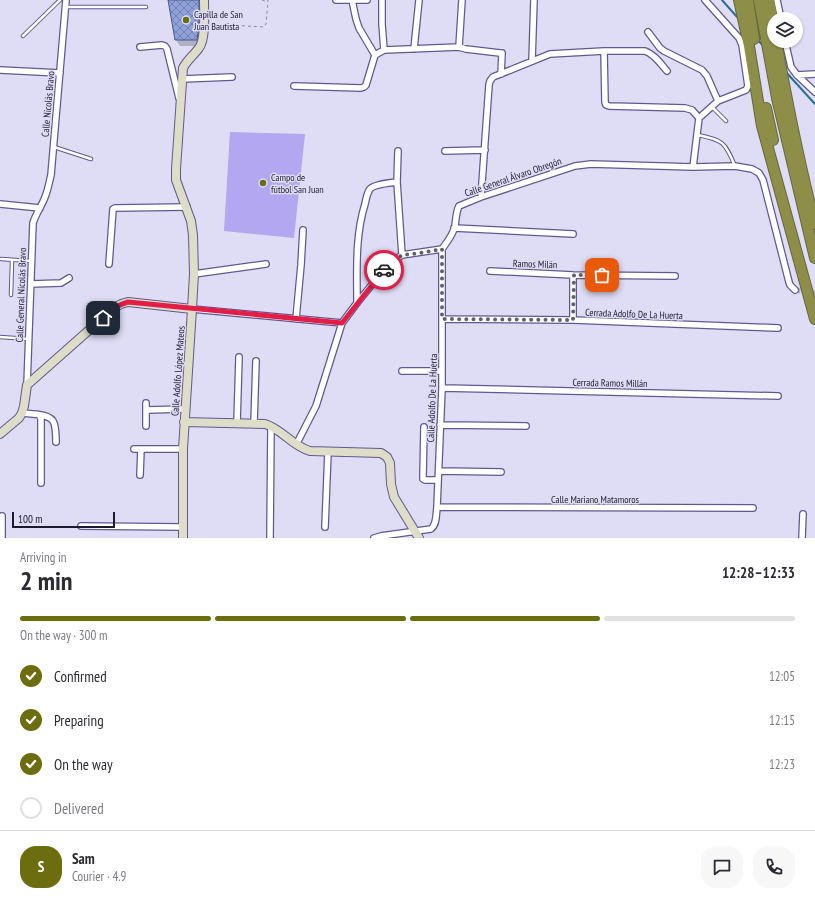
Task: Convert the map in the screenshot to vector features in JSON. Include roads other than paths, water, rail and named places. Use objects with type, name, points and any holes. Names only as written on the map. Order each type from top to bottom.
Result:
[{"type":"highway","points":[[739,0],[749,46],[762,126],[815,319]]},
{"type":"highway","points":[[765,4],[776,98],[815,258]]},
{"type":"highway","points":[[748,5],[764,100],[772,137],[815,295]]},
{"type":"highway","points":[[777,48],[787,102],[815,224]]},
{"type":"main road","name":"Calle Adolfo López Mateos","points":[[183,538],[184,422],[194,274],[193,235],[191,221],[176,180],[176,169],[183,68],[187,60],[200,47],[203,39],[204,0]]},
{"type":"main road","points":[[0,434],[19,418],[22,413],[27,385],[120,304],[128,302],[192,309]]},
{"type":"main road","points":[[184,422],[264,424],[272,426],[302,449],[310,451],[381,453],[387,457],[390,463],[391,484],[394,497],[417,535]]},
{"type":"street","name":"Calle Nicolás Bravo","points":[[40,208],[51,176],[66,0]]},
{"type":"street","points":[[336,0],[367,0]]},
{"type":"street","points":[[352,0],[359,28],[375,55]]},
{"type":"street","points":[[382,0],[384,50]]},
{"type":"street","points":[[414,49],[419,0]]},
{"type":"street","points":[[459,47],[462,0]]},
{"type":"street","points":[[532,61],[534,0]]},
{"type":"street","points":[[693,167],[699,118],[718,101],[746,90],[748,86],[742,45],[739,38],[705,0]]},
{"type":"street","points":[[777,0],[780,12]]},
{"type":"street","points":[[648,32],[664,51],[702,70],[707,76],[718,101]]},
{"type":"street","points":[[140,47],[165,46],[180,102]]},
{"type":"street","points":[[294,86],[364,88],[375,55],[384,50],[459,47],[502,53],[501,74]]},
{"type":"street","points":[[787,48],[791,67],[797,75],[815,92]]},
{"type":"street","points":[[604,51],[606,105],[651,108],[685,108],[692,110],[699,118]]},
{"type":"street","points":[[481,197],[489,85],[490,81],[494,77],[550,54],[604,51],[649,52],[667,71]]},
{"type":"street","points":[[0,70],[60,74]]},
{"type":"street","points":[[797,75],[815,74]]},
{"type":"street","points":[[182,79],[232,77]]},
{"type":"street","points":[[446,151],[485,150]]},
{"type":"street","points":[[398,151],[397,182],[402,255]]},
{"type":"street","name":"Calle General Álvaro Obregón","points":[[442,249],[450,238],[454,228],[457,209],[459,206],[481,197],[575,166],[591,164],[693,167],[735,166],[752,169],[759,173],[763,180],[789,282],[795,290]]},
{"type":"street","points":[[357,303],[357,252],[361,216],[368,193],[374,186],[397,182]]},
{"type":"street","points":[[0,204],[40,208]]},
{"type":"street","points":[[109,264],[113,209],[187,207]]},
{"type":"street","name":"Calle General Nicolás Bravo","points":[[27,385],[33,223],[35,215],[40,208]]},
{"type":"street","points":[[454,228],[573,234]]},
{"type":"street","points":[[296,319],[303,230]]},
{"type":"street","points":[[296,445],[316,406],[342,323],[388,265],[402,255],[442,249]]},
{"type":"street","name":"Calle Adolfo De La Huerta","points":[[417,535],[434,527],[437,508],[442,388],[442,249]]},
{"type":"street","points":[[194,274],[266,264]]},
{"type":"street","name":"Ramos Milán","points":[[490,271],[574,275],[675,276]]},
{"type":"street","points":[[573,320],[574,275]]},
{"type":"street","points":[[31,284],[61,283],[69,278]]},
{"type":"street","points":[[192,309],[342,323]]},
{"type":"street","name":"Cerrada Adolfo De La Huerta","points":[[442,319],[573,320],[778,328]]},
{"type":"street","points":[[237,423],[239,357]]},
{"type":"street","points":[[254,423],[256,361]]},
{"type":"street","points":[[402,370],[442,371]]},
{"type":"street","name":"Cerrada Ramos Millán","points":[[442,388],[778,396]]},
{"type":"street","points":[[146,403],[146,426]]},
{"type":"street","points":[[146,410],[185,409]]},
{"type":"street","points":[[22,413],[45,416],[53,420],[55,424],[56,442]]},
{"type":"street","points":[[40,415],[42,419],[41,484]]},
{"type":"street","points":[[440,425],[526,426]]},
{"type":"street","points":[[270,538],[272,426]]},
{"type":"street","points":[[424,427],[423,479],[438,480]]},
{"type":"street","points":[[134,449],[183,449]]},
{"type":"street","points":[[140,475],[141,449]]},
{"type":"street","points":[[325,527],[328,452]]},
{"type":"street","points":[[438,471],[500,472]]},
{"type":"street","name":"Calle Mariano Matamoros","points":[[437,508],[753,508]]},
{"type":"street","points":[[802,538],[804,514]]},
{"type":"street","points":[[2,516],[2,538]]},
{"type":"street","points":[[81,526],[182,527]]},
{"type":"street","points":[[374,538],[380,536],[417,535]]},
{"type":"lane","points":[[23,36],[60,0]]},
{"type":"lane","points":[[65,7],[146,7]]},
{"type":"lane","points":[[712,107],[726,121]]},
{"type":"lane","points":[[697,135],[714,138],[723,143],[735,166]]},
{"type":"lane","points":[[54,147],[91,159]]},
{"type":"lane","points":[[1,259],[32,261]]},
{"type":"lane","points":[[11,295],[12,260]]},
{"type":"lane","points":[[0,337],[29,339]]},
{"type":"waterway","points":[[722,0],[738,18]]},
{"type":"waterway","points":[[757,39],[764,47]]},
{"type":"waterway","points":[[785,71],[815,104]]},
{"type":"tunnel","points":[[795,290],[815,293]]},
{"type":"place","name":"Capilla de San Juan Bautista","points":[[186,20]]},
{"type":"place","name":"Campo de fútbol San Juan","points":[[263,183]]}]
